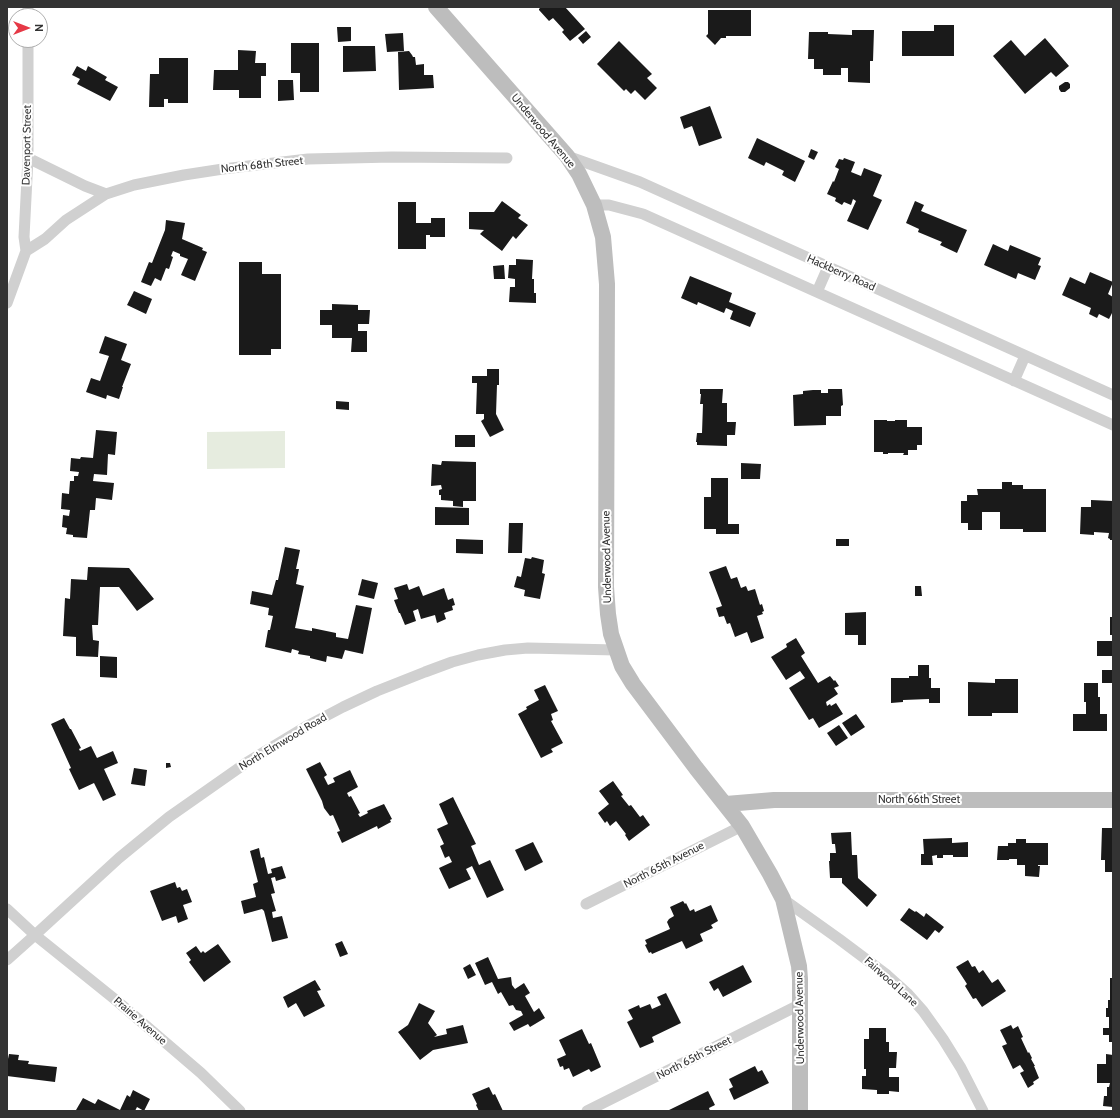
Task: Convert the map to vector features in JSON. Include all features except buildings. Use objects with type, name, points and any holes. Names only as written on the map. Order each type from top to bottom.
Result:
[{"type":"main road","name":"Underwood Avenue","points":[[436,7],[567,156],[579,174],[594,205],[603,238],[607,279],[606,587],[611,634],[622,666],[633,684],[742,826],[783,899],[799,966],[801,1004],[800,1111]]},
{"type":"main road","name":"North 66th Street","points":[[726,804],[774,800],[1113,800]]},
{"type":"street","name":"Davenport Street","points":[[7,303],[26,251],[24,237],[28,158],[28,48]]},
{"type":"street","name":"Hackberry Road","points":[[567,156],[640,182],[1113,396]]},
{"type":"street","name":"North 68th Street","points":[[106,194],[134,185],[184,175],[223,169],[308,160],[392,157],[508,158]]},
{"type":"street","points":[[28,158],[85,186],[106,194]]},
{"type":"street","points":[[26,251],[45,239],[66,220],[86,205],[106,194]]},
{"type":"street","points":[[594,205],[612,206],[643,214],[1113,425]]},
{"type":"street","points":[[817,292],[828,267]]},
{"type":"street","points":[[1014,381],[1025,356]]},
{"type":"street","name":"North Elmwood Road","points":[[7,960],[119,858],[169,816],[246,763],[343,707],[377,691],[425,672],[478,654],[528,648],[616,650]]},
{"type":"street","name":"North 65th Avenue","points":[[586,904],[742,826]]},
{"type":"street","name":"Fairwood Lane","points":[[783,899],[845,943],[887,975],[907,993],[923,1011],[943,1039],[961,1068],[983,1111]]},
{"type":"street","points":[[7,909],[35,935]]},
{"type":"street","name":"Prairie Avenue","points":[[35,935],[117,1001],[201,1074],[240,1111]]},
{"type":"street","name":"North 65th Street","points":[[587,1111],[801,1004]]},
{"type":"shaded area","points":[[285,431],[285,468],[207,469],[207,432]]}]
